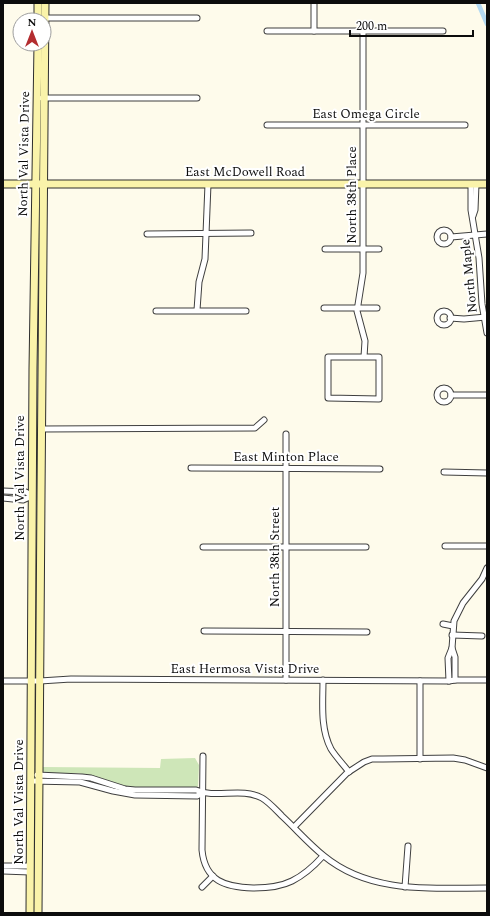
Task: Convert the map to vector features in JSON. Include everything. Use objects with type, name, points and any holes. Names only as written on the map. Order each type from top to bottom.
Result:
[{"type":"main road","name":"North Val Vista Drive","points":[[38,52],[44,184],[38,913]]},
{"type":"main road","name":"North Val Vista Drive","points":[[30,913],[33,337],[35,184],[41,98],[40,52]]},
{"type":"main road","name":"East McDowell Road","points":[[3,184],[487,184]]},
{"type":"main road","points":[[34,281],[43,281]]},
{"type":"main road","points":[[33,337],[42,337]]},
{"type":"main road","points":[[33,416],[41,415]]},
{"type":"main road","points":[[33,429],[41,429]]},
{"type":"main road","points":[[32,483],[41,484]]},
{"type":"main road","points":[[32,496],[41,496]]},
{"type":"main road","points":[[32,520],[41,520]]},
{"type":"main road","points":[[32,542],[41,542]]},
{"type":"main road","points":[[32,553],[40,553]]},
{"type":"street","points":[[314,3],[314,31]]},
{"type":"street","points":[[52,19],[197,18]]},
{"type":"street","points":[[267,30],[443,31]]},
{"type":"street","name":"North 38th Place","points":[[363,30],[363,274],[358,308],[365,341],[364,357]]},
{"type":"street","points":[[41,98],[197,98]]},
{"type":"street","name":"East Omega Circle","points":[[267,124],[465,125]]},
{"type":"street","points":[[197,310],[198,289],[205,259],[208,184]]},
{"type":"street","name":"North Maple","points":[[473,184],[471,210],[480,265],[481,294],[486,317],[487,333]]},
{"type":"street","points":[[147,234],[251,233]]},
{"type":"street","points":[[451,237],[487,234]]},
{"type":"street","points":[[325,249],[379,249]]},
{"type":"street","points":[[324,308],[377,308]]},
{"type":"street","points":[[156,311],[246,311]]},
{"type":"street","points":[[450,318],[464,319],[486,317]]},
{"type":"street","points":[[328,357],[364,357],[379,357],[379,399],[328,398],[328,357]]},
{"type":"street","points":[[451,395],[487,395]]},
{"type":"street","name":"North Val Vista Drive","points":[[41,429],[255,428],[264,420]]},
{"type":"street","name":"North 38th Street","points":[[286,434],[286,680]]},
{"type":"street","name":"East Minton Place","points":[[191,468],[380,469]]},
{"type":"street","points":[[444,472],[487,473]]},
{"type":"street","points":[[3,491],[26,492],[32,496]]},
{"type":"street","points":[[3,498],[23,500],[32,496]]},
{"type":"street","points":[[445,546],[487,546]]},
{"type":"street","points":[[203,547],[366,547]]},
{"type":"street","points":[[449,682],[448,658],[452,648],[453,626],[457,614],[463,603],[482,579],[487,568]]},
{"type":"street","points":[[443,624],[453,626]]},
{"type":"street","points":[[204,631],[367,632]]},
{"type":"street","points":[[452,635],[482,636]]},
{"type":"street","points":[[452,648],[456,657],[455,680]]},
{"type":"street","name":"East Hermosa Vista Drive","points":[[3,681],[71,679],[449,682],[455,680],[487,680]]},
{"type":"street","points":[[323,680],[323,720],[327,739],[334,753],[349,772]]},
{"type":"street","points":[[420,681],[420,759]]},
{"type":"street","points":[[202,756],[203,858],[205,865],[213,876],[221,882],[233,887],[260,888],[276,886],[292,881],[301,876],[313,868],[323,856]]},
{"type":"street","points":[[294,827],[349,772],[364,762],[372,759],[453,758],[465,760],[487,768]]},
{"type":"street","points":[[31,778],[87,783],[136,796],[196,796],[202,793],[240,793],[254,795],[260,797],[274,808],[323,856],[351,873],[385,884],[404,887],[487,888]]},
{"type":"street","points":[[404,887],[408,846]]},
{"type":"street","points":[[3,866],[14,869]]},
{"type":"street","points":[[3,871],[30,869]]},
{"type":"street","points":[[202,887],[213,876]]},
{"type":"green space","points":[[195,758],[199,765],[198,786],[196,788],[126,787],[88,775],[77,773],[46,773],[43,771],[43,767],[160,768],[161,759]]},
{"type":"waterway","points":[[478,3],[487,24]]}]
